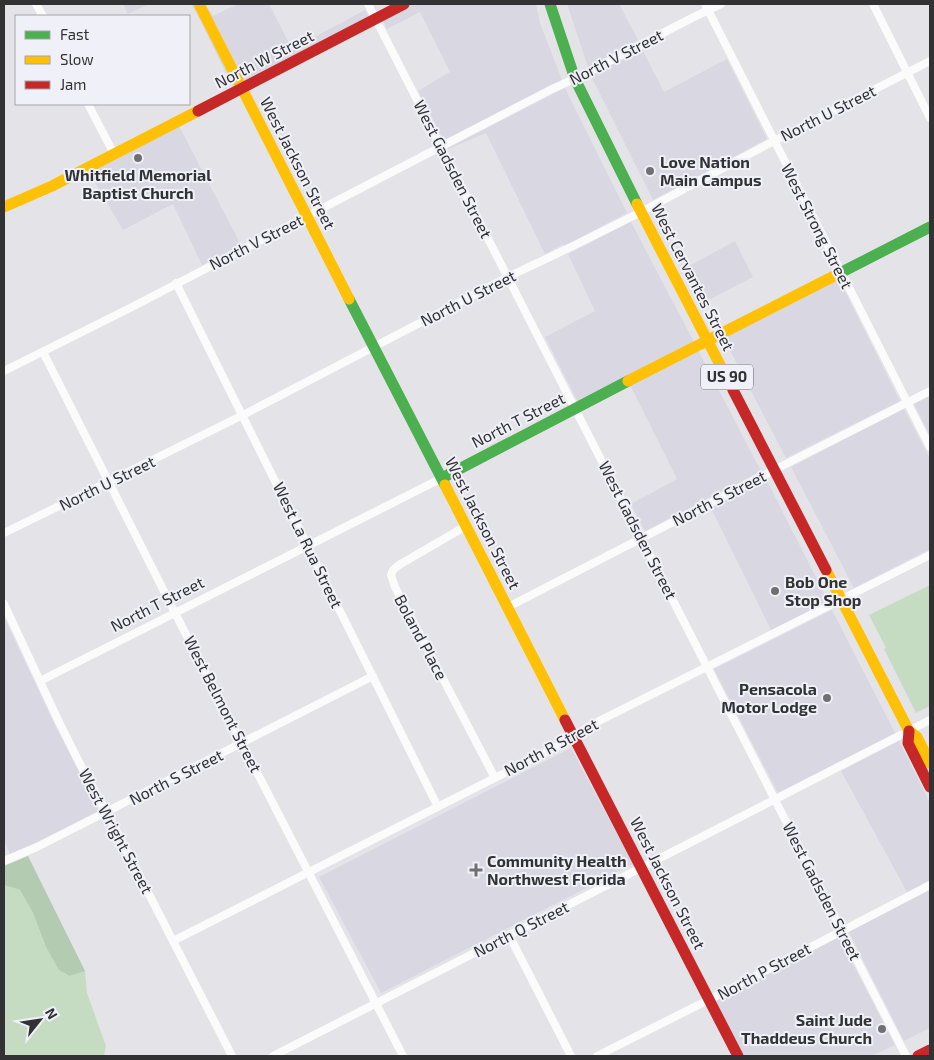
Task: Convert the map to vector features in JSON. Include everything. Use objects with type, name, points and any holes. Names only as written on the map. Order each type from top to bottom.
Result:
[{"type":"street","points":[[36,4],[42,15]]},
{"type":"street","name":"West Jackson Street","points":[[199,4],[738,1056]]},
{"type":"street","name":"West Gadsden Street","points":[[368,4],[906,1056]]},
{"type":"street","name":"North W Street","points":[[4,207],[52,186],[404,4]]},
{"type":"street","name":"West Cervantes Street","points":[[550,4],[575,79],[641,212],[909,731],[917,737],[930,763]]},
{"type":"street","name":"North V Street","points":[[4,371],[552,89],[575,79],[706,7],[721,4]]},
{"type":"street","points":[[873,4],[930,118]]},
{"type":"street","name":"West Strong Street","points":[[706,7],[930,448]]},
{"type":"street","name":"North U Street","points":[[4,533],[243,414],[508,277],[641,212],[930,61]]},
{"type":"street","points":[[89,105],[114,154]]},
{"type":"street","name":"North T Street","points":[[40,680],[442,478],[707,340],[930,227]]},
{"type":"street","name":"West La Rua Street","points":[[176,283],[438,807]]},
{"type":"street","name":"West Belmont Street","points":[[43,352],[175,613],[404,1056]]},
{"type":"street","name":"North S Street","points":[[508,607],[930,391]]},
{"type":"street","name":"Boland Place","points":[[466,526],[398,565],[391,575],[408,615],[495,778]]},
{"type":"street","name":"North R Street","points":[[173,941],[558,746],[593,724],[930,555]]},
{"type":"street","name":"West Wright Street","points":[[4,604],[80,764],[232,1056]]},
{"type":"street","name":"North S Street","points":[[4,861],[37,847],[373,676]]},
{"type":"street","name":"North Q Street","points":[[273,1056],[930,720]]},
{"type":"street","name":"West Cervantes Street","points":[[909,731],[908,743],[930,787]]},
{"type":"street","name":"North P Street","points":[[597,1056],[930,885]]},
{"type":"street","points":[[509,935],[571,1056]]},
{"type":"street","points":[[918,1056],[930,1050]]},
{"type":"shaded area","points":[[123,4],[149,4],[128,14]]},
{"type":"shaded area","points":[[191,4],[193,4],[236,87],[233,88]]},
{"type":"shaded area","points":[[205,4],[213,16],[238,4],[269,4],[292,49],[365,10],[369,18],[245,82]]},
{"type":"shaded area","points":[[413,4],[536,4],[540,23],[562,80],[444,140],[418,91],[450,72],[420,12],[387,29],[383,21]]},
{"type":"shaded area","points":[[567,4],[619,4],[638,40],[588,67]]},
{"type":"shaded area","points":[[642,49],[664,92],[727,59],[767,139],[653,200],[591,76]]},
{"type":"shaded area","points":[[565,88],[627,213],[545,254],[486,133],[448,148]]},
{"type":"shaded area","points":[[179,126],[241,245],[202,265],[173,204],[123,230],[89,172]]},
{"type":"shaded area","points":[[631,222],[694,342],[578,402],[545,337],[595,311],[568,254]]},
{"type":"shaded area","points":[[735,241],[753,277],[705,302],[687,267]]},
{"type":"shaded area","points":[[839,279],[900,401],[786,458],[723,337]]},
{"type":"shaded area","points":[[698,350],[761,471],[645,531],[631,504],[677,479],[630,385]]},
{"type":"shaded area","points":[[930,396],[930,436],[914,404]]},
{"type":"shaded area","points":[[904,409],[930,459],[930,549],[854,588],[791,467]]},
{"type":"shaded area","points":[[766,479],[828,601],[771,630],[711,508]]},
{"type":"shaded area","points":[[832,610],[895,733],[778,793],[714,669]]},
{"type":"shaded area","points":[[4,617],[54,723],[99,811],[10,854],[4,840]]},
{"type":"shaded area","points":[[899,741],[930,803],[930,880],[907,892],[841,771]]},
{"type":"shaded area","name":"Community Health Northwest Florida","points":[[571,748],[633,864],[381,993],[319,877]]},
{"type":"shaded area","points":[[930,890],[930,1028],[904,1041],[849,932]]},
{"type":"shaded area","points":[[839,937],[895,1045],[871,1056],[744,1056],[716,1001]]},
{"type":"green space","points":[[930,585],[930,706],[916,713],[869,615]]},
{"type":"green space","points":[[28,856],[85,971],[70,976],[59,970],[46,947],[33,913],[20,890],[4,885],[4,866]]},
{"type":"green space","points":[[4,885],[20,890],[33,913],[46,947],[70,976],[85,971],[87,993],[106,1046],[104,1056],[4,1056]]},
{"type":"traffic: fast","points":[[550,4],[575,79],[637,204]]},
{"type":"traffic: fast","points":[[838,274],[930,227]]},
{"type":"traffic: fast","points":[[349,299],[445,485]]},
{"type":"traffic: fast","points":[[442,478],[628,381]]},
{"type":"traffic: slow","points":[[199,4],[349,299]]},
{"type":"traffic: slow","points":[[4,207],[52,186],[198,111]]},
{"type":"traffic: slow","points":[[637,204],[733,390]]},
{"type":"traffic: slow","points":[[628,381],[838,274]]},
{"type":"traffic: slow","points":[[445,485],[565,720]]},
{"type":"traffic: slow","points":[[826,570],[909,731],[917,737],[930,763]]},
{"type":"traffic: jam","points":[[198,111],[404,4]]},
{"type":"traffic: jam","points":[[733,390],[826,570]]},
{"type":"traffic: jam","points":[[565,720],[738,1056]]},
{"type":"traffic: jam","points":[[909,731],[908,743],[930,787]]},
{"type":"traffic: jam","points":[[918,1056],[930,1050]]},
{"type":"place","name":"Whitfield Memorial Baptist Church","points":[[138,158]]},
{"type":"place","name":"Love Nation Main Campus","points":[[650,171]]},
{"type":"place","name":"Bob One Stop Shop","points":[[775,591]]},
{"type":"place","name":"Pensacola Motor Lodge","points":[[827,698]]},
{"type":"place","name":"Community Health Northwest Florida","points":[[476,870]]},
{"type":"place","name":"Saint Jude Thaddeus Church","points":[[882,1029]]}]
